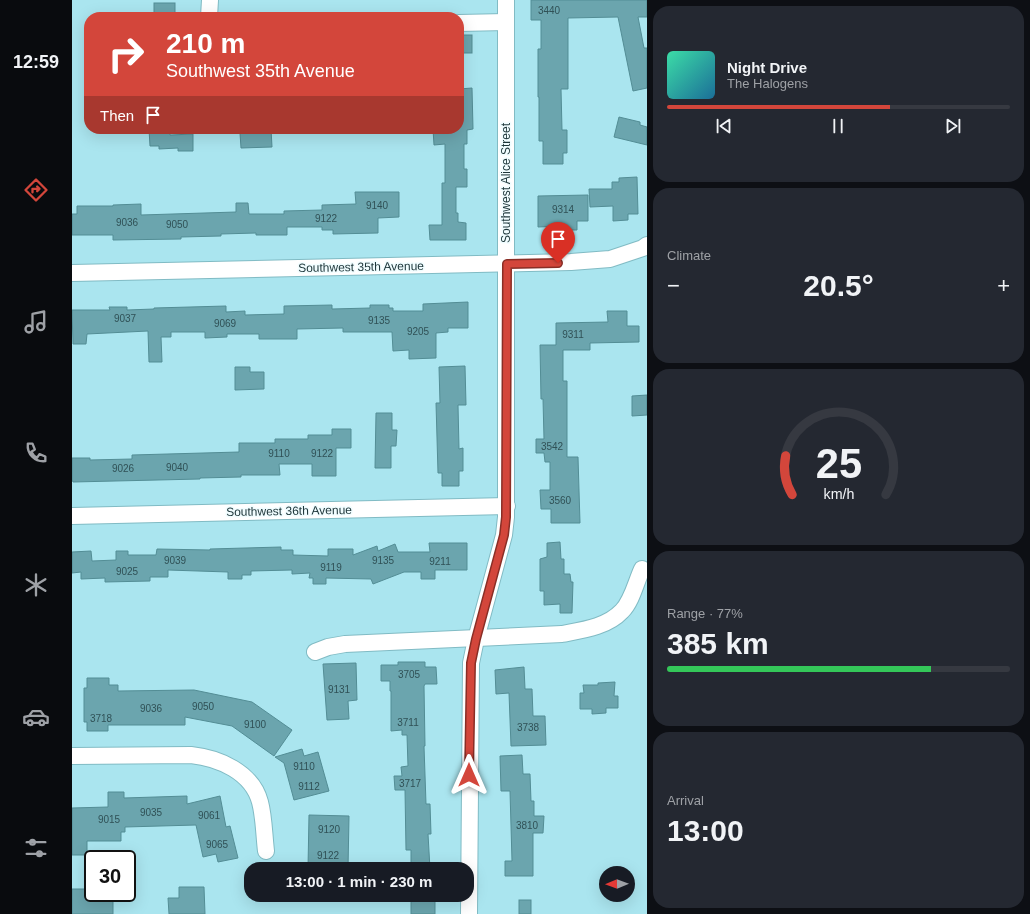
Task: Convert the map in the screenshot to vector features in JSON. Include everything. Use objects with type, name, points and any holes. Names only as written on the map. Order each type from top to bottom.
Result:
[{"type":"street","points":[[210,0],[210,12]]},
{"type":"street","name":"Southwest Alice Street","points":[[469,914],[471,663],[504,535],[506,517],[506,0]]},
{"type":"street","points":[[464,23],[506,22]]},
{"type":"street","name":"Southwest 35th Avenue","points":[[72,273],[571,262],[610,259],[643,248],[647,245]]},
{"type":"street","name":"Southwest 36th Avenue","points":[[72,516],[506,506]]},
{"type":"street","points":[[315,652],[328,647],[345,644],[562,634],[588,629],[606,622],[622,611],[642,569]]},
{"type":"street","points":[[72,756],[191,755],[215,759],[242,774],[252,783],[260,800],[263,814],[266,850]]},
{"type":"building","points":[[531,0],[647,0],[647,17],[638,17],[644,48],[647,48],[647,88],[633,91],[618,17],[568,18],[568,89],[561,89],[562,130],[567,130],[567,153],[563,153],[563,164],[543,164],[543,141],[539,141],[538,97],[538,49],[541,49],[541,20],[531,20]]},
{"type":"building","points":[[154,3],[175,3],[175,12],[154,12]]},
{"type":"building","points":[[464,35],[472,35],[472,53],[464,53]]},
{"type":"building","points":[[472,88],[473,129],[467,130],[467,144],[464,144],[464,169],[467,169],[467,187],[456,187],[456,213],[458,213],[458,222],[466,223],[466,240],[430,240],[429,225],[442,225],[442,183],[445,183],[445,144],[434,145],[433,134],[464,134],[464,89]]},
{"type":"building","points":[[619,117],[640,122],[640,125],[647,127],[647,145],[614,137]]},
{"type":"building","points":[[149,134],[193,134],[193,151],[178,151],[178,148],[159,149],[159,146],[150,146]]},
{"type":"building","points":[[240,134],[271,134],[272,147],[241,148]]},
{"type":"building","points":[[637,177],[638,214],[628,214],[628,220],[613,221],[613,206],[590,207],[589,189],[612,189],[612,182],[619,182],[619,178]]},
{"type":"building","points":[[355,192],[399,192],[399,217],[378,218],[378,233],[333,234],[333,230],[322,230],[322,227],[287,227],[287,235],[256,235],[256,233],[221,234],[221,236],[181,237],[181,239],[113,240],[113,235],[72,235],[72,214],[77,214],[77,206],[141,204],[141,215],[236,212],[236,203],[248,203],[249,214],[284,214],[284,211],[322,210],[322,205],[356,204]]},
{"type":"building","points":[[588,195],[588,221],[577,221],[577,230],[561,230],[561,226],[538,227],[538,196]]},
{"type":"building","points":[[468,302],[468,328],[448,328],[448,332],[436,333],[436,358],[409,359],[409,350],[393,351],[392,332],[343,332],[343,328],[297,329],[297,339],[259,339],[259,334],[227,334],[227,337],[205,338],[205,332],[171,332],[171,337],[161,337],[162,362],[149,362],[148,331],[87,334],[86,344],[73,344],[72,310],[110,310],[109,307],[127,307],[127,310],[226,306],[226,312],[245,311],[245,315],[284,314],[284,306],[332,305],[332,309],[370,308],[370,305],[389,305],[389,308],[393,308],[393,311],[423,311],[423,304]]},
{"type":"building","points":[[607,311],[627,311],[627,326],[639,326],[639,342],[590,343],[590,350],[563,350],[563,381],[567,381],[567,457],[578,457],[580,523],[551,523],[551,509],[541,509],[540,490],[550,490],[550,462],[545,462],[544,453],[536,453],[536,439],[544,439],[543,399],[541,399],[540,345],[556,345],[556,323],[608,322]]},
{"type":"building","points":[[465,366],[466,405],[458,405],[459,449],[463,448],[463,471],[459,471],[459,486],[442,486],[442,473],[438,473],[436,403],[440,403],[439,367]]},
{"type":"building","points":[[235,367],[250,367],[250,372],[264,372],[264,389],[235,390]]},
{"type":"building","points":[[647,395],[647,415],[632,416],[632,396]]},
{"type":"building","points":[[376,413],[392,413],[392,430],[397,430],[396,446],[391,446],[391,468],[375,468]]},
{"type":"building","points":[[332,429],[351,429],[351,448],[336,448],[336,476],[312,476],[312,464],[279,464],[280,475],[241,475],[241,477],[200,479],[73,482],[72,480],[72,458],[90,458],[90,460],[132,459],[132,455],[239,452],[239,443],[275,443],[275,439],[308,439],[308,435],[332,435]]},
{"type":"building","points":[[560,542],[561,559],[564,559],[564,574],[570,574],[571,582],[573,582],[572,613],[560,613],[560,604],[544,605],[544,591],[540,591],[540,559],[547,557],[547,543]]},
{"type":"building","points":[[429,543],[467,543],[467,570],[435,570],[435,579],[421,579],[421,572],[404,572],[373,584],[371,579],[326,578],[326,584],[313,584],[313,578],[309,578],[310,573],[292,574],[292,570],[251,571],[251,575],[242,575],[242,579],[228,579],[228,572],[168,570],[168,577],[150,577],[150,581],[105,582],[105,578],[81,579],[81,572],[72,573],[72,552],[91,551],[92,561],[116,560],[116,551],[128,551],[128,555],[156,555],[157,549],[210,550],[281,547],[281,550],[293,550],[293,555],[328,556],[328,549],[353,549],[353,555],[377,546],[378,551],[395,544],[398,552],[430,552]]},
{"type":"building","points":[[398,662],[425,662],[425,667],[436,667],[437,684],[425,684],[424,686],[426,804],[430,804],[431,834],[428,834],[430,862],[411,862],[411,850],[406,850],[405,790],[395,790],[394,776],[402,776],[401,767],[408,766],[407,735],[402,735],[402,730],[391,731],[390,681],[381,681],[381,665],[398,665]]},
{"type":"building","points":[[356,663],[357,700],[348,701],[349,719],[327,720],[323,664]]},
{"type":"building","points":[[524,667],[525,689],[532,689],[533,716],[545,716],[546,745],[511,746],[509,693],[496,694],[495,670]]},
{"type":"building","points":[[87,678],[109,678],[109,685],[118,685],[118,691],[194,690],[252,702],[292,730],[274,756],[232,726],[185,717],[185,725],[108,725],[108,731],[87,731],[87,722],[84,722],[84,688],[87,688]]},
{"type":"building","points":[[615,682],[614,696],[618,696],[618,708],[606,708],[606,713],[592,714],[592,709],[580,709],[580,693],[584,693],[583,685],[598,685],[598,683]]},
{"type":"building","points":[[302,749],[304,756],[318,752],[329,791],[294,800],[284,763],[275,757]]},
{"type":"building","points":[[522,755],[523,774],[530,774],[531,801],[534,801],[534,816],[544,816],[543,833],[533,833],[533,876],[505,876],[505,861],[512,861],[510,791],[501,791],[500,756]]},
{"type":"building","points":[[108,792],[124,792],[124,798],[187,796],[187,804],[220,796],[226,827],[230,826],[238,858],[218,862],[216,854],[203,857],[196,825],[125,827],[125,832],[121,832],[121,841],[87,841],[87,850],[84,850],[84,855],[72,855],[72,808],[108,807]]},
{"type":"building","points":[[309,815],[349,816],[348,862],[308,862]]},
{"type":"building","points":[[179,887],[204,887],[205,914],[169,914],[168,898],[179,898]]},
{"type":"building","points":[[72,889],[84,889],[84,902],[113,902],[113,914],[72,914]]},
{"type":"building","points":[[519,900],[531,900],[531,914],[519,914]]},
{"type":"building","points":[[411,902],[435,902],[435,914],[411,914]]},
{"type":"route","points":[[469,775],[471,663],[504,535],[506,517],[507,264],[558,263]]}]
